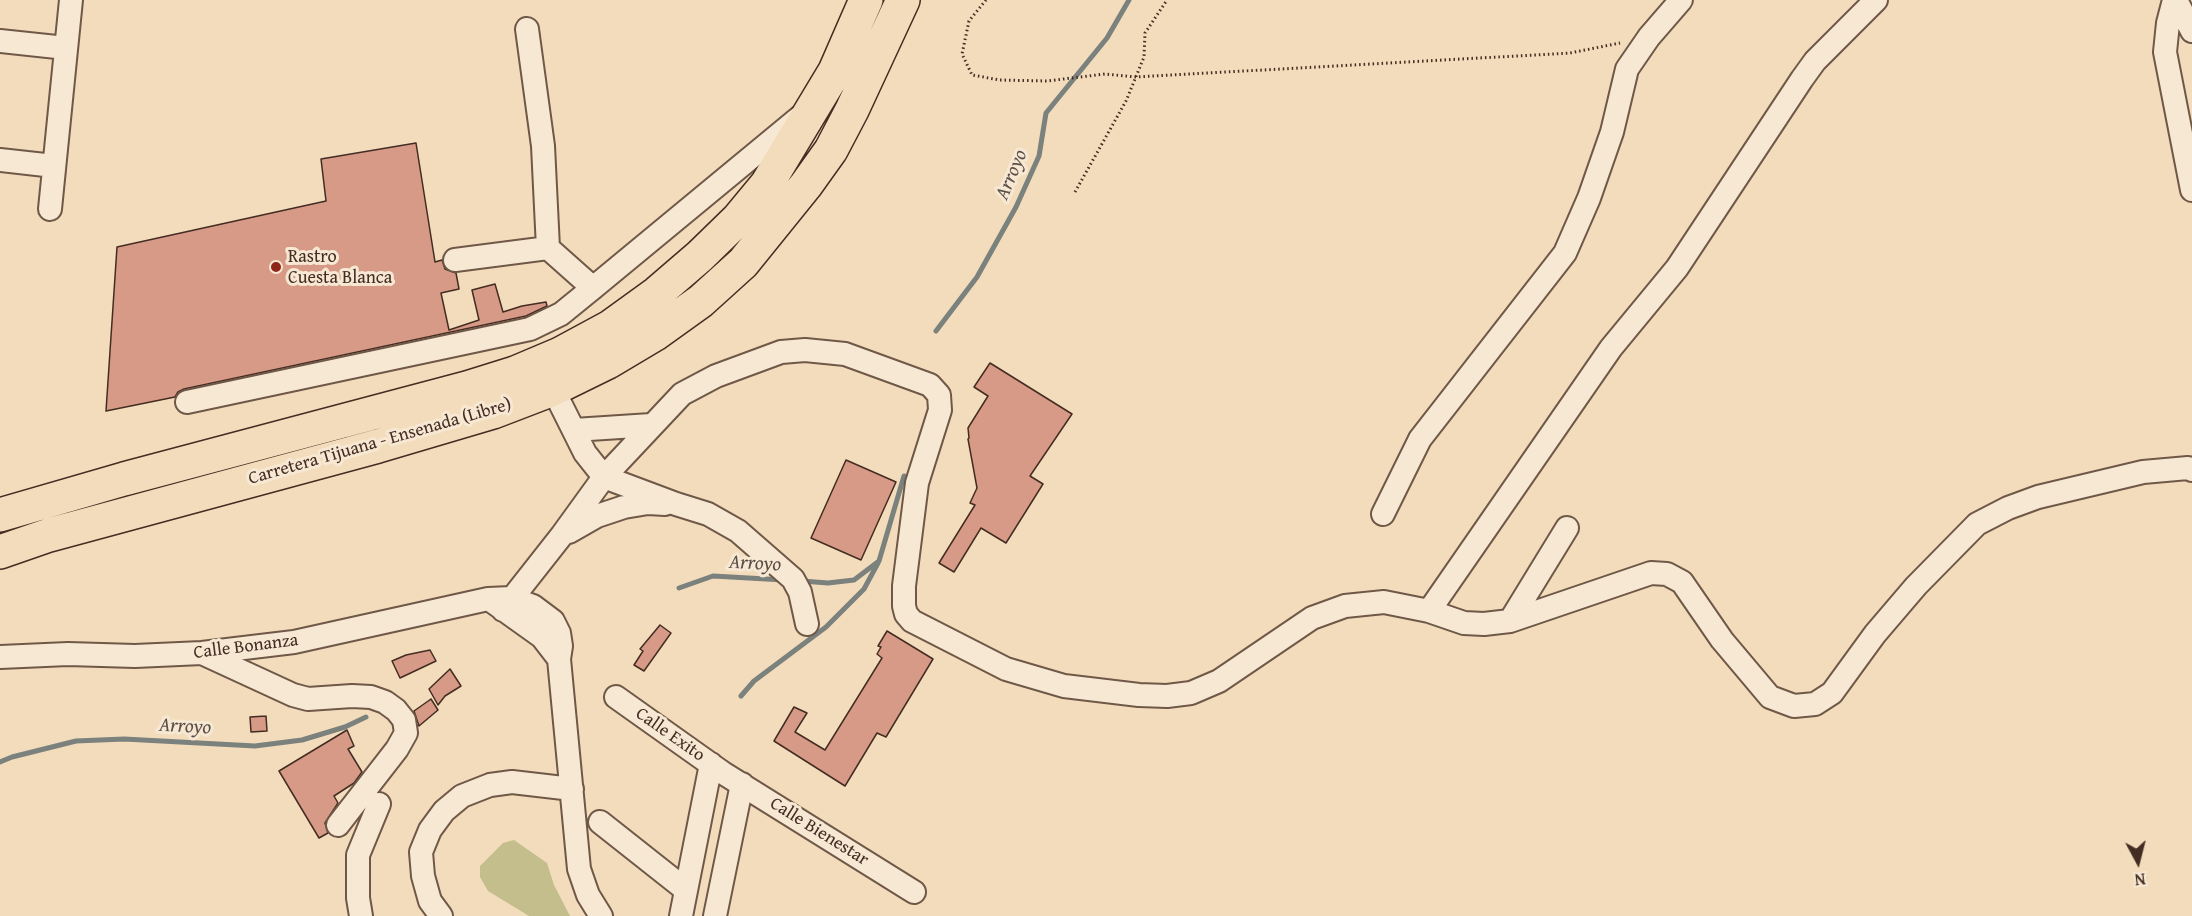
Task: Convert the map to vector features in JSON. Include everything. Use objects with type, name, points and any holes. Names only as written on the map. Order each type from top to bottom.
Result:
[{"type":"highway","name":"Carretera Tijuana - Ensenada (Libre)","points":[[0,515],[124,479],[467,388],[515,373],[560,354],[610,327],[657,293],[730,227],[767,184],[835,70],[866,0]]},
{"type":"highway","name":"Carretera Tijuana - Ensenada (Libre)","points":[[0,552],[49,535],[433,431],[493,412],[553,389],[608,362],[655,334],[701,302],[743,263],[780,220],[831,150],[852,111],[903,0]]},
{"type":"highway","points":[[0,565],[49,535]]},
{"type":"street","points":[[50,209],[71,0]]},
{"type":"street","points":[[1383,514],[1420,439],[1565,253],[1589,198],[1612,132],[1628,69],[1648,37],[1681,0]]},
{"type":"street","points":[[1430,611],[1611,348],[1677,268],[1815,61],[1876,0]]},
{"type":"street","points":[[2175,0],[2192,31]]},
{"type":"street","points":[[2175,0],[2168,23],[2165,52],[2192,190]]},
{"type":"street","points":[[527,29],[543,146],[548,248],[593,288]]},
{"type":"street","points":[[0,41],[66,48]]},
{"type":"street","points":[[187,402],[530,329],[561,314],[816,104]]},
{"type":"street","points":[[0,160],[54,165]]},
{"type":"street","points":[[456,260],[548,248]]},
{"type":"street","points":[[501,602],[562,535],[604,477],[682,394],[696,385],[782,352],[805,350],[845,354],[930,385],[939,395],[940,410],[917,483],[904,586],[906,614],[912,621],[1006,669],[1064,686],[1139,695],[1167,696],[1191,693],[1219,681],[1312,618],[1345,606],[1384,602],[1430,611],[1464,623],[1484,624],[1510,621],[1651,573],[1667,574],[1682,582],[1722,640],[1770,696],[1794,706],[1815,704],[1832,693],[1875,634],[1916,586],[1977,524],[2008,508],[2049,494],[2143,471],[2188,468],[2192,470]]},
{"type":"street","points":[[553,389],[585,453],[604,477],[708,514],[738,531],[793,579],[800,592],[807,624]]},
{"type":"street","points":[[574,430],[651,425]]},
{"type":"street","points":[[562,535],[597,516],[624,507],[648,503],[676,504]]},
{"type":"street","points":[[1510,621],[1567,528]]},
{"type":"street","points":[[501,602],[523,601],[537,620],[553,621],[559,633],[561,646],[559,659],[579,869],[588,895],[601,916]]},
{"type":"street","name":"Calle Bonanza","points":[[0,657],[202,653],[294,642],[501,602]]},
{"type":"street","points":[[202,653],[293,695],[308,699],[371,697],[385,702],[404,720],[406,733],[397,749],[338,825]]},
{"type":"street","name":"Calle Exito","points":[[616,697],[725,774]]},
{"type":"street","points":[[681,916],[686,890],[725,774]]},
{"type":"street","points":[[720,913],[725,774]]},
{"type":"street","name":"Calle Bienestar","points":[[725,774],[914,892]]},
{"type":"street","points":[[441,916],[430,901],[423,876],[421,852],[430,830],[444,811],[462,796],[490,785],[512,782],[572,789]]},
{"type":"street","points":[[361,916],[358,898],[358,855],[379,804]]},
{"type":"street","points":[[600,822],[686,890]]},
{"type":"path","points":[[986,0],[969,21],[962,54],[972,75],[1000,80],[1047,81],[1105,74],[1136,77],[1570,53],[1648,37]]},
{"type":"path","points":[[1076,192],[1126,101],[1144,57],[1145,33],[1167,0]]},
{"type":"shaded area","points":[[514,840],[547,863],[554,885],[570,916],[529,916],[488,891],[480,877],[480,866],[503,843]]},
{"type":"building","name":"Rastro Cuesta Blanca","points":[[416,143],[435,262],[442,260],[445,269],[456,273],[459,289],[441,293],[449,330],[479,320],[472,290],[495,284],[503,312],[546,302],[547,306],[526,316],[184,389],[175,397],[106,411],[117,247],[326,201],[321,159]]},
{"type":"building","points":[[990,363],[1072,414],[1030,476],[1043,484],[1006,543],[981,528],[954,572],[939,563],[975,505],[970,503],[977,488],[968,428],[988,396],[974,387]]},
{"type":"building","points":[[846,460],[896,482],[861,560],[811,538]]},
{"type":"building","points":[[660,625],[671,633],[644,671],[634,665],[643,651],[640,649]]},
{"type":"building","points":[[887,631],[933,659],[886,737],[877,733],[845,786],[774,741],[794,707],[807,713],[795,732],[825,750],[882,658],[877,654],[881,647],[878,646]]},
{"type":"building","points":[[430,650],[436,661],[400,678],[392,661],[406,655]]},
{"type":"building","points":[[450,669],[461,686],[445,696],[438,705],[429,689]]},
{"type":"building","points":[[431,699],[438,710],[419,726],[414,711]]},
{"type":"building","points":[[266,716],[267,731],[251,732],[250,717]]},
{"type":"building","points":[[347,730],[354,746],[348,749],[362,772],[354,783],[334,796],[338,803],[325,823],[328,833],[319,838],[279,771]]},
{"type":"waterway","name":"Arroyo","points":[[936,331],[977,277],[1016,207],[1039,156],[1046,113],[1107,38],[1129,0]]},
{"type":"waterway","name":"Arroyo","points":[[802,581],[828,583],[854,580],[879,561],[904,476]]},
{"type":"waterway","points":[[741,696],[754,681],[826,627],[864,589],[878,563]]},
{"type":"waterway","name":"Arroyo","points":[[679,588],[713,576],[784,580]]},
{"type":"waterway","name":"Arroyo","points":[[0,762],[76,741],[124,739],[255,746],[302,740],[345,727],[366,717]]},
{"type":"place","name":"Rastro Cuesta Blanca","points":[[276,267]]}]
